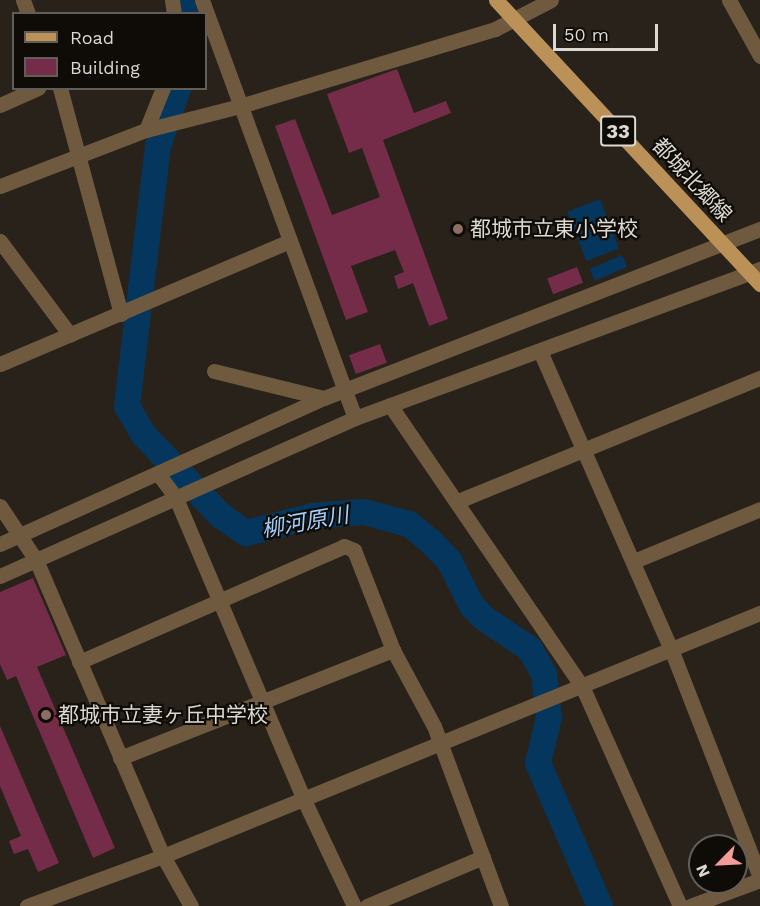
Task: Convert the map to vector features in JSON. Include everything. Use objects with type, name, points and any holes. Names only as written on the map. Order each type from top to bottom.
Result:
[{"type":"main road","name":"都城北郷線","points":[[496,0],[722,243],[756,275]]},
{"type":"street","points":[[0,186],[148,129],[240,106],[495,29],[551,0]]},
{"type":"street","points":[[729,0],[760,56]]},
{"type":"street","points":[[207,14],[355,418]]},
{"type":"street","points":[[0,105],[34,90]]},
{"type":"street","points":[[61,90],[80,154],[121,314]]},
{"type":"street","points":[[148,129],[162,90]]},
{"type":"street","points":[[0,544],[160,475],[324,398],[760,229]]},
{"type":"street","points":[[0,241],[70,335]]},
{"type":"street","points":[[0,364],[290,241]]},
{"type":"street","points":[[0,576],[176,495],[355,418],[756,275]]},
{"type":"street","points":[[540,351],[672,649],[760,879],[690,906]]},
{"type":"street","points":[[214,371],[324,398]]},
{"type":"street","points":[[458,501],[760,378]]},
{"type":"street","points":[[390,405],[458,501],[582,686],[680,906]]},
{"type":"street","points":[[160,475],[176,495],[303,798],[354,906]]},
{"type":"street","points":[[0,506],[36,560],[163,856],[191,906]]},
{"type":"street","points":[[634,561],[760,509]]},
{"type":"street","points":[[79,662],[344,546],[354,550],[393,650],[441,744],[501,906]]},
{"type":"street","points":[[27,906],[163,856],[760,613]]},
{"type":"street","points":[[120,758],[393,650]]},
{"type":"street","points":[[368,906],[483,857]]},
{"type":"water","points":[[600,199],[619,248],[586,261],[567,212]]},
{"type":"water","points":[[622,255],[627,267],[595,281],[590,269]]},
{"type":"building","points":[[397,69],[414,113],[446,101],[451,113],[383,140],[448,319],[429,326],[413,283],[398,289],[394,276],[404,272],[395,250],[351,266],[368,312],[346,320],[275,126],[295,119],[332,215],[380,197],[362,148],[349,153],[327,94]]},
{"type":"building","points":[[577,267],[583,283],[553,294],[547,278]]},
{"type":"building","points":[[380,344],[387,363],[356,374],[349,355]]},
{"type":"building","points":[[33,578],[66,655],[37,667],[115,848],[93,858],[16,676],[7,680],[0,664],[0,592]]},
{"type":"building","points":[[0,726],[59,863],[38,872],[28,849],[14,854],[9,841],[21,836],[0,786]]},
{"type":"waterway","name":"柳河原川","points":[[184,0],[185,12]]},
{"type":"waterway","name":"柳河原川","points":[[177,90],[158,146],[127,406],[143,434],[220,515],[246,533],[313,516],[364,512],[409,524],[450,562],[472,606],[485,619],[530,649],[544,674],[549,717],[538,763],[600,906]]},
{"type":"place","name":"都城市立東小学校","points":[[458,229]]},
{"type":"place","name":"都城市立妻ヶ丘中学校","points":[[46,715]]}]
